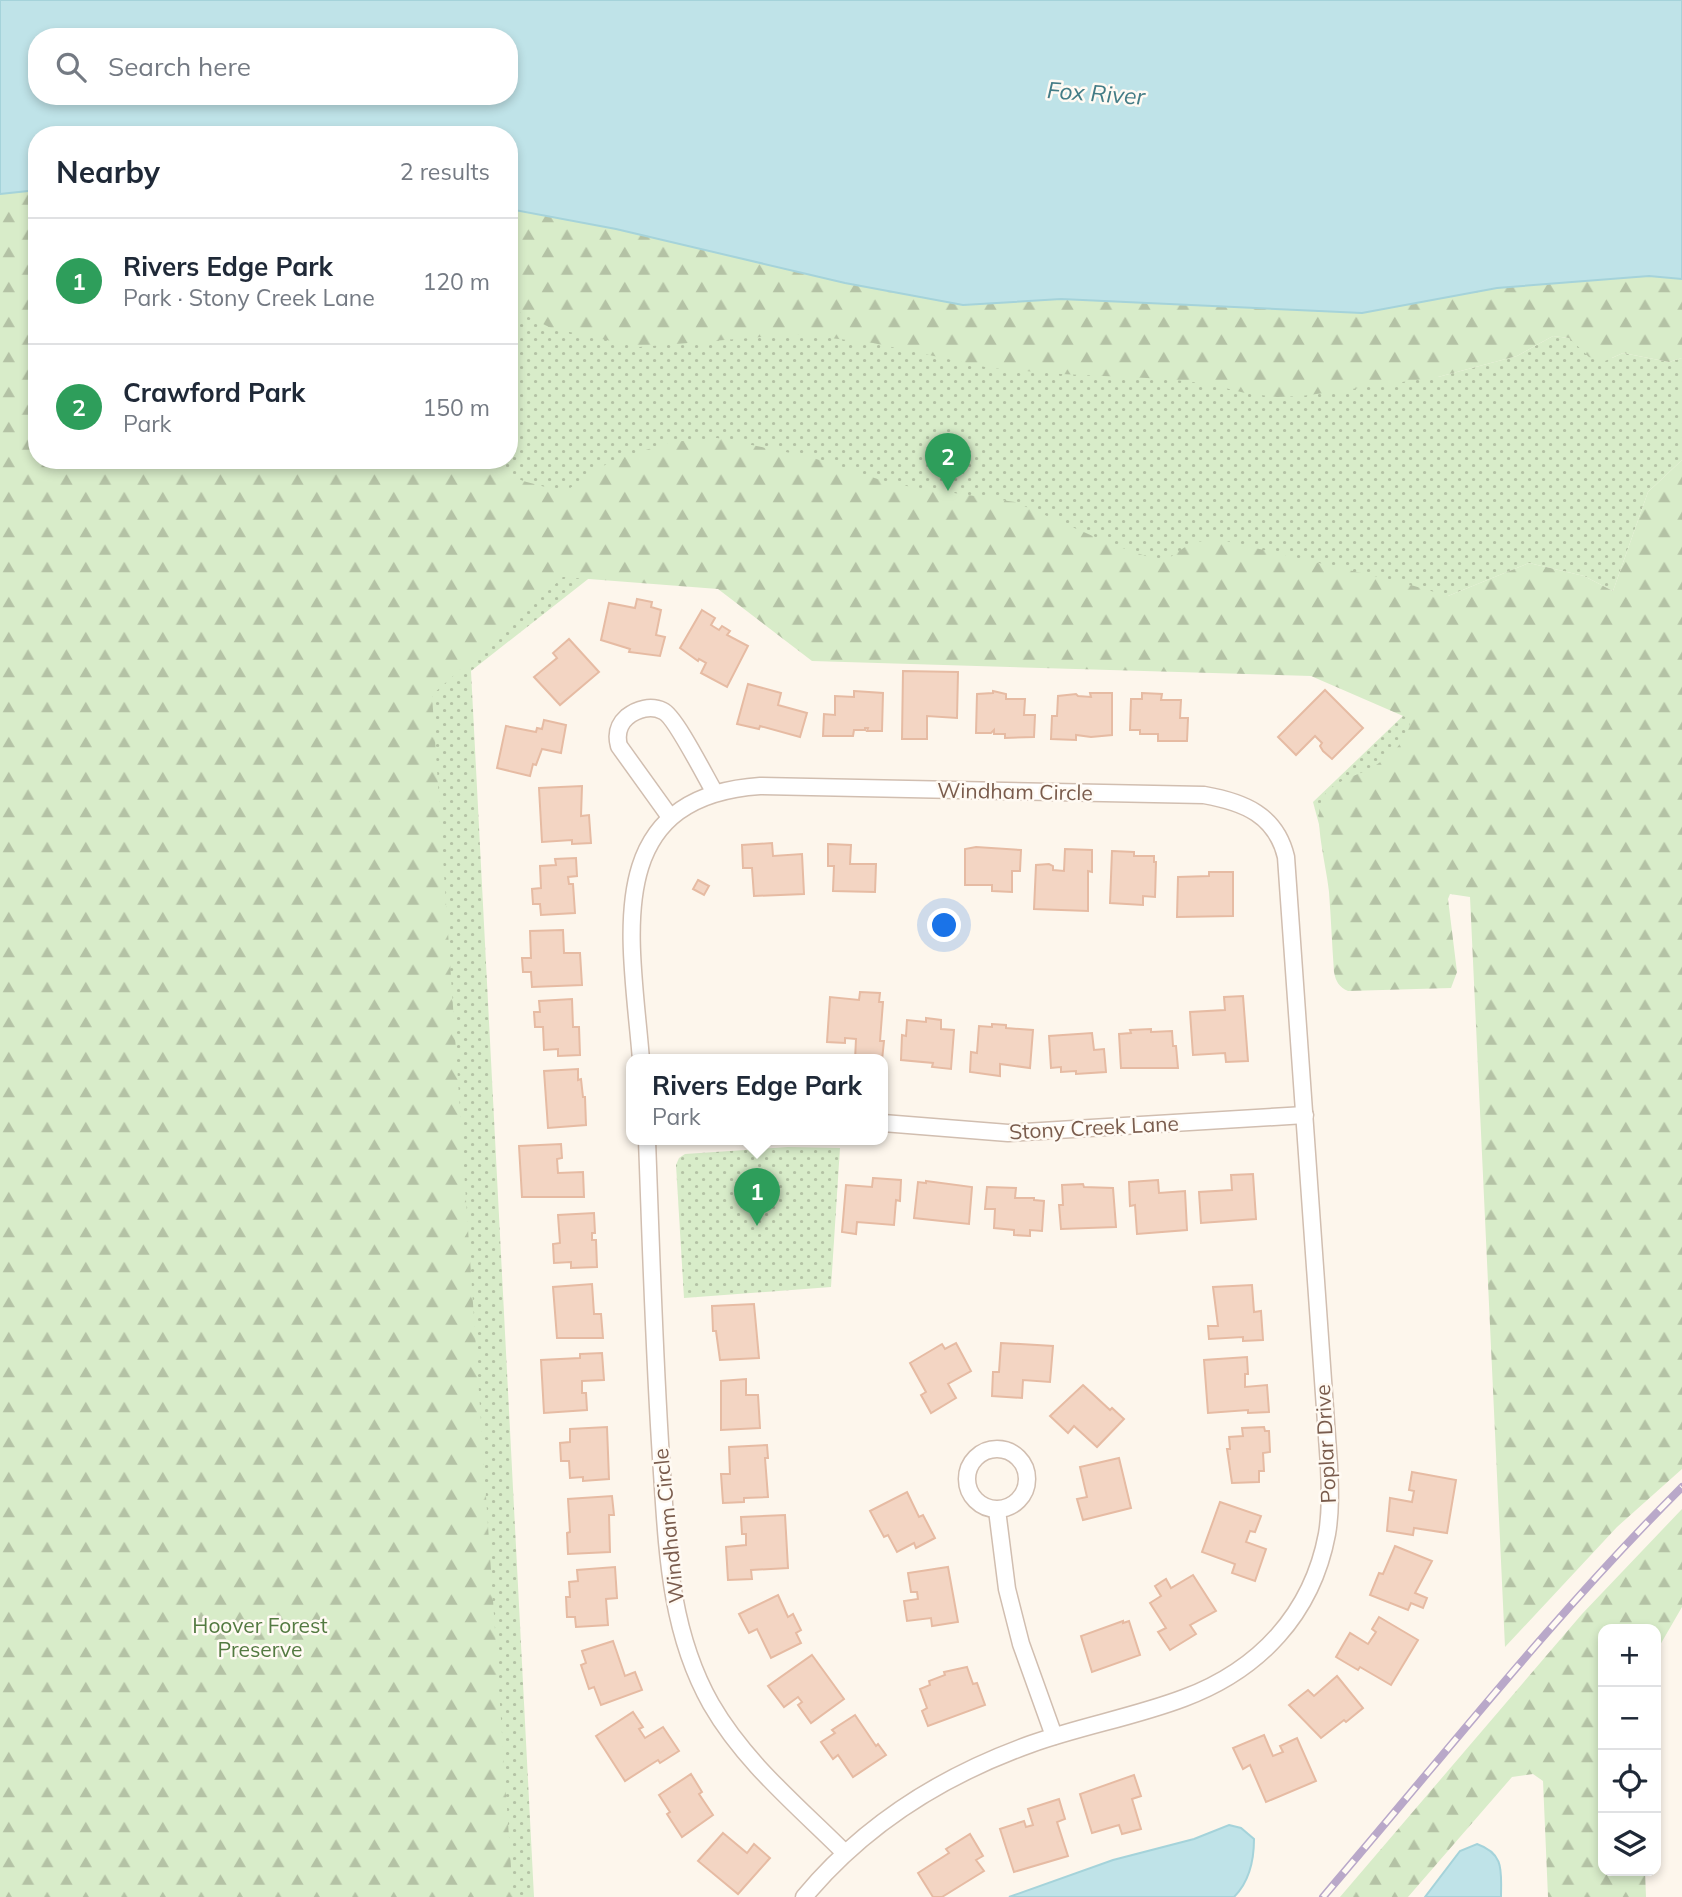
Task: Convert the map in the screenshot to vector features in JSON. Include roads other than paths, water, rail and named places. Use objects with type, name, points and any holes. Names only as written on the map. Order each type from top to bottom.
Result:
[{"type":"street","points":[[670,817],[619,747],[618,729],[632,714],[652,708],[669,715],[715,793]]},
{"type":"street","name":"Windham Circle","points":[[641,1054],[631,907],[635,880],[656,835],[670,817],[683,806],[715,793],[732,788],[766,786],[1204,795],[1246,807],[1265,819],[1277,831],[1286,857]]},
{"type":"street","name":"Poplar Drive","points":[[804,1897],[845,1853],[884,1820],[930,1790],[995,1758],[1054,1736],[1182,1699],[1232,1675],[1282,1634],[1302,1603],[1319,1564],[1327,1533],[1330,1475],[1286,857]]},
{"type":"street","name":"Stony Creek Lane","points":[[888,1123],[1021,1132],[1304,1115]]},
{"type":"street","name":"Windham Circle","points":[[647,1145],[657,1394],[670,1581],[689,1661],[711,1705],[745,1754],[845,1853]]},
{"type":"street","points":[[997,1510],[1007,1589],[1021,1644],[1054,1736]]},
{"type":"water","name":"Fox River","points":[[0,0],[1682,0],[1682,279],[1649,276],[1497,288],[1362,313],[1061,299],[963,305],[845,283],[616,229],[518,211],[518,126],[28,126],[28,191],[0,194]]},
{"type":"water","points":[[1229,1825],[1241,1828],[1254,1839],[1250,1870],[1234,1897],[1009,1897],[1113,1860],[1194,1839]]},
{"type":"water","points":[[1477,1844],[1497,1858],[1501,1871],[1501,1897],[1425,1897],[1460,1851]]},
{"type":"railway","points":[[1323,1897],[1543,1637],[1682,1487]]},
{"type":"place","name":"Crawford Park","points":[[948,491]]},
{"type":"place","name":"Rivers Edge Park","points":[[757,1226]]},
{"type":"park label","name":"Hoover Forest Preserve","points":[[260,1637]]}]
